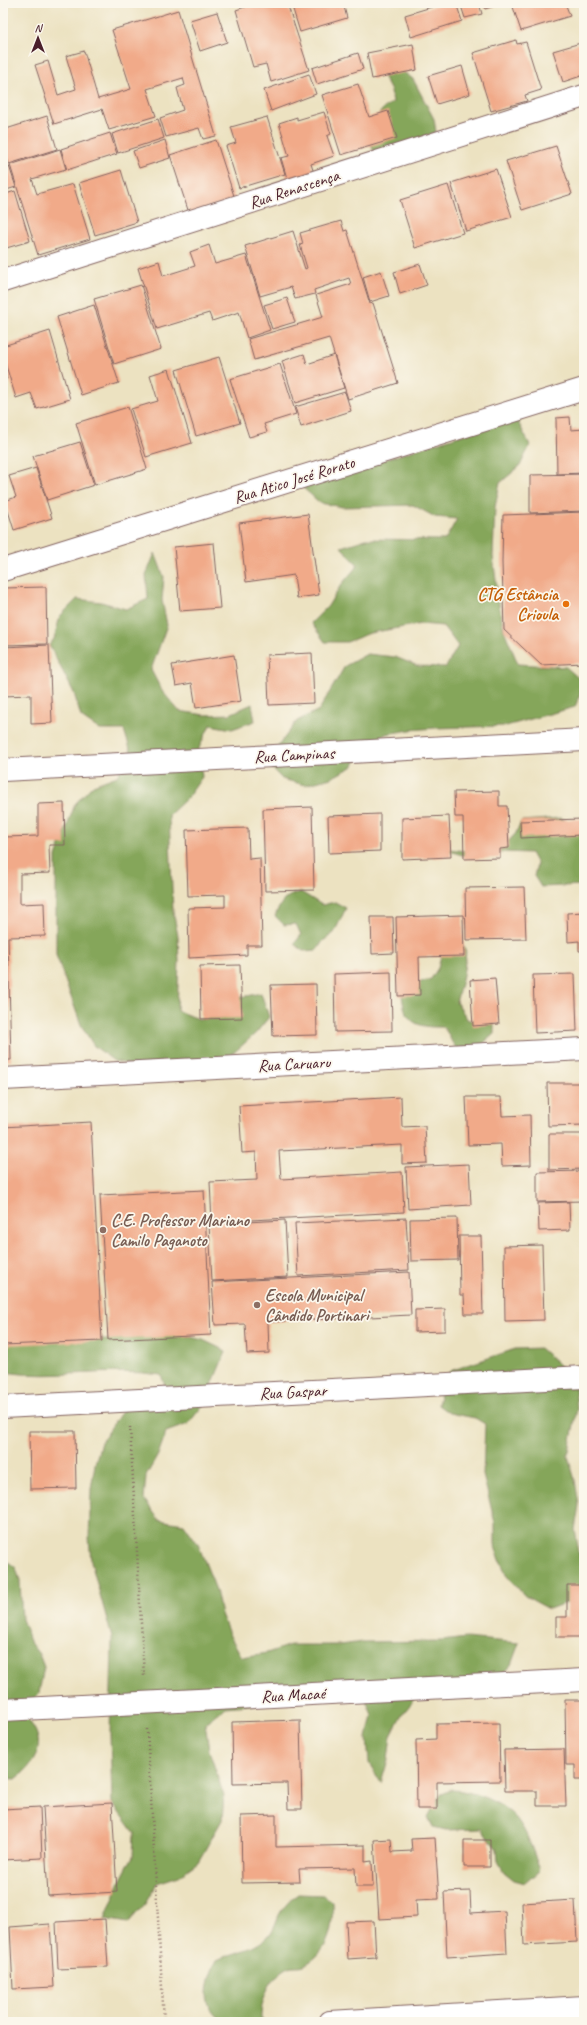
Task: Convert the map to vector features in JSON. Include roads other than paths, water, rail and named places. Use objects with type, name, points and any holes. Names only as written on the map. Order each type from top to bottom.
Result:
[{"type":"street","name":"Rua Renascença","points":[[3,281],[584,96]]},
{"type":"street","name":"Rua Atico José Rorato","points":[[3,570],[584,389]]},
{"type":"street","name":"Rua Campinas","points":[[3,770],[584,740]]},
{"type":"street","name":"Rua Caruaru","points":[[3,1079],[584,1049]]},
{"type":"street","name":"Rua Gaspar","points":[[3,1407],[584,1377]]},
{"type":"street","name":"Rua Macaé","points":[[3,1710],[584,1680]]},
{"type":"street","points":[[330,2022],[584,2007]]},
{"type":"place","name":"CTG Estância Crioula","points":[[566,604]]},
{"type":"place","name":"C.E. Professor Mariano Camilo Paganoto","points":[[103,1230]]},
{"type":"place","name":"Escola Municipal Cândido Portinari","points":[[257,1305]]}]
